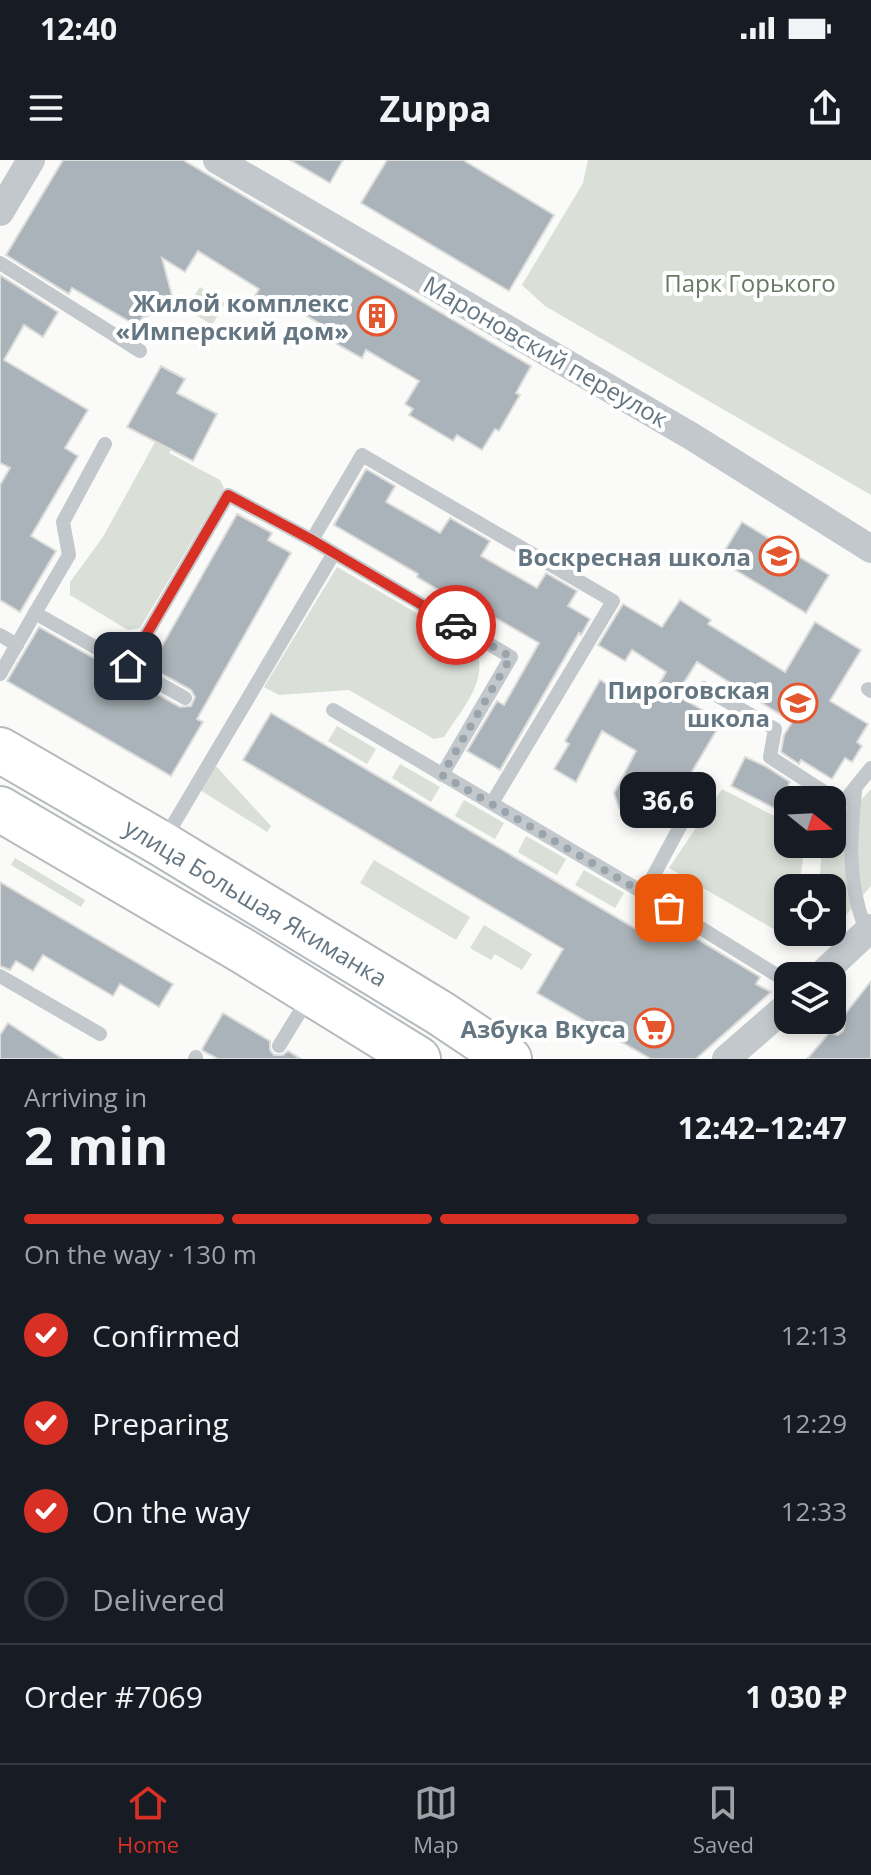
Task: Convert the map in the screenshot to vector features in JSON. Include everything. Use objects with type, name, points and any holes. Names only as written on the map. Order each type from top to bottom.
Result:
[{"type":"main road","name":"улица Большая Якиманка","points":[[0,750],[162,844],[440,1013],[509,1059]]},
{"type":"main road","name":"улица Большая Якиманка","points":[[0,809],[418,1059]]},
{"type":"street","name":"Мароновский переулок","points":[[217,160],[691,436],[871,549]]},
{"type":"street","points":[[0,212],[17,173]]},
{"type":"street","points":[[835,962],[869,930]]},
{"type":"street","points":[[726,1059],[774,1017]]},
{"type":"lane","points":[[0,263],[140,351]]},
{"type":"lane","points":[[0,674],[69,555],[63,522],[105,444]]},
{"type":"lane","points":[[312,540],[362,455],[613,601],[492,803]]},
{"type":"lane","points":[[128,666],[228,495],[312,540],[511,657],[442,775]]},
{"type":"lane","points":[[162,844],[334,553]]},
{"type":"lane","points":[[35,613],[185,698]]},
{"type":"lane","points":[[0,635],[17,645]]},
{"type":"lane","points":[[704,688],[775,729],[770,757],[835,799],[846,799],[871,768]]},
{"type":"lane","points":[[333,710],[774,973]]},
{"type":"lane","points":[[855,791],[849,852],[856,907],[869,930]]},
{"type":"lane","points":[[644,893],[696,797]]},
{"type":"lane","points":[[0,976],[100,1034]]},
{"type":"lane","points":[[279,1046],[311,993]]},
{"type":"green space","name":"Парк Горького","points":[[588,160],[871,160],[871,495],[545,306],[522,285],[583,183]]},
{"type":"green space","points":[[200,287],[225,303],[212,325],[186,309]]},
{"type":"green space","points":[[165,424],[180,432],[169,453],[220,480],[224,488],[140,628],[128,630],[70,595],[70,582],[103,537]]},
{"type":"green space","points":[[337,567],[474,646],[479,658],[477,682],[466,705],[444,737],[434,739],[349,690],[279,695],[264,687]]},
{"type":"green space","points":[[337,726],[376,749],[367,764],[328,741]]},
{"type":"green space","points":[[400,764],[440,787],[431,802],[392,778]]},
{"type":"green space","points":[[215,765],[271,826],[267,832],[200,790]]},
{"type":"green space","points":[[722,789],[774,816],[774,858],[803,858],[801,874],[774,874],[774,929],[669,868]]},
{"type":"green space","points":[[871,789],[871,886],[846,915],[846,874],[820,874],[821,858],[846,858],[846,817]]},
{"type":"green space","points":[[464,800],[504,823],[495,839],[455,816]]},
{"type":"green space","points":[[526,836],[566,859],[557,875],[518,852]]},
{"type":"green space","points":[[15,858],[85,900],[81,907],[11,865]]},
{"type":"green space","points":[[374,860],[470,917],[456,940],[360,883]]},
{"type":"green space","points":[[584,870],[624,893],[615,908],[575,885]]},
{"type":"green space","points":[[484,925],[532,954],[522,970],[495,954],[491,960],[470,948]]},
{"type":"building","points":[[63,160],[183,160],[531,366],[516,393],[520,395],[499,431],[495,429],[482,450],[457,435],[453,441],[409,415],[413,409],[405,404],[419,381],[366,350],[362,358],[337,344],[341,336],[286,304],[281,311],[255,296],[259,289],[198,251],[185,272],[162,258],[172,296],[164,311],[143,317],[137,326],[72,288],[69,294],[6,255]]},
{"type":"building","points":[[290,160],[343,160],[330,183]]},
{"type":"building","points":[[387,160],[463,160],[554,215],[509,291],[361,203]]},
{"type":"building","points":[[0,275],[58,312],[43,337],[24,325],[4,360],[88,410],[65,448],[78,456],[31,536],[56,551],[20,612],[0,600],[0,485],[10,468],[0,463]]},
{"type":"building","points":[[161,366],[185,379],[177,393],[217,414],[193,461],[127,427]]},
{"type":"building","points":[[366,469],[395,486],[386,502],[440,533],[450,518],[490,541],[481,556],[537,588],[546,573],[577,591],[568,606],[590,619],[500,770],[467,751],[497,701],[504,705],[539,643],[459,597],[457,601],[417,577],[418,574],[334,525]]},
{"type":"building","points":[[237,514],[272,533],[268,540],[291,553],[197,719],[203,722],[171,776],[7,681],[39,627],[180,707],[191,706],[195,697],[191,690],[150,667]]},
{"type":"building","points":[[742,522],[829,575],[806,613],[719,560]]},
{"type":"building","points":[[680,600],[711,620],[708,624],[785,672],[815,622],[861,650],[830,701],[868,724],[857,742],[862,746],[852,762],[845,758],[832,779],[801,760],[799,764],[781,752],[784,735],[792,722],[697,662],[676,695],[722,721],[687,780],[675,773],[649,814],[633,817],[619,808],[614,793],[636,751],[602,731],[576,782],[554,769],[569,744],[565,741],[600,680],[646,707],[666,672],[632,650],[625,661],[598,645],[623,604],[662,627]]},
{"type":"building","points":[[271,713],[653,939],[664,919],[760,977],[756,984],[771,992],[696,1059],[651,1059],[537,993],[563,949],[243,760]]},
{"type":"building","points":[[745,757],[790,782],[788,786],[774,786],[774,808],[731,786]]},
{"type":"building","points":[[0,882],[173,984],[159,1007],[120,984],[113,996],[43,955],[33,971],[16,961],[10,970],[0,966]]},
{"type":"building","points":[[871,981],[871,1059],[807,1059],[828,1034],[846,1034],[846,1013]]},
{"type":"building","points":[[223,1013],[270,1041],[270,1050],[274,1055],[283,1055],[288,1051],[301,1059],[218,1059],[203,1051]]},
{"type":"building","points":[[8,1023],[63,1059],[0,1059],[0,1035]]},
{"type":"way so far","points":[[456,625],[511,657],[442,775],[669,908]]},
{"type":"place","name":"Жилой комплекс «Имперский дом»","points":[[377,316]]},
{"type":"place","name":"Воскресная школа","points":[[779,556]]},
{"type":"place","name":"Пироговская школа","points":[[798,703]]},
{"type":"place","name":"36,6","points":[[669,908]]},
{"type":"place","name":"Азбука Вкуса","points":[[654,1028]]},
{"type":"route","points":[[128,666],[228,495],[312,540],[456,625]]}]
